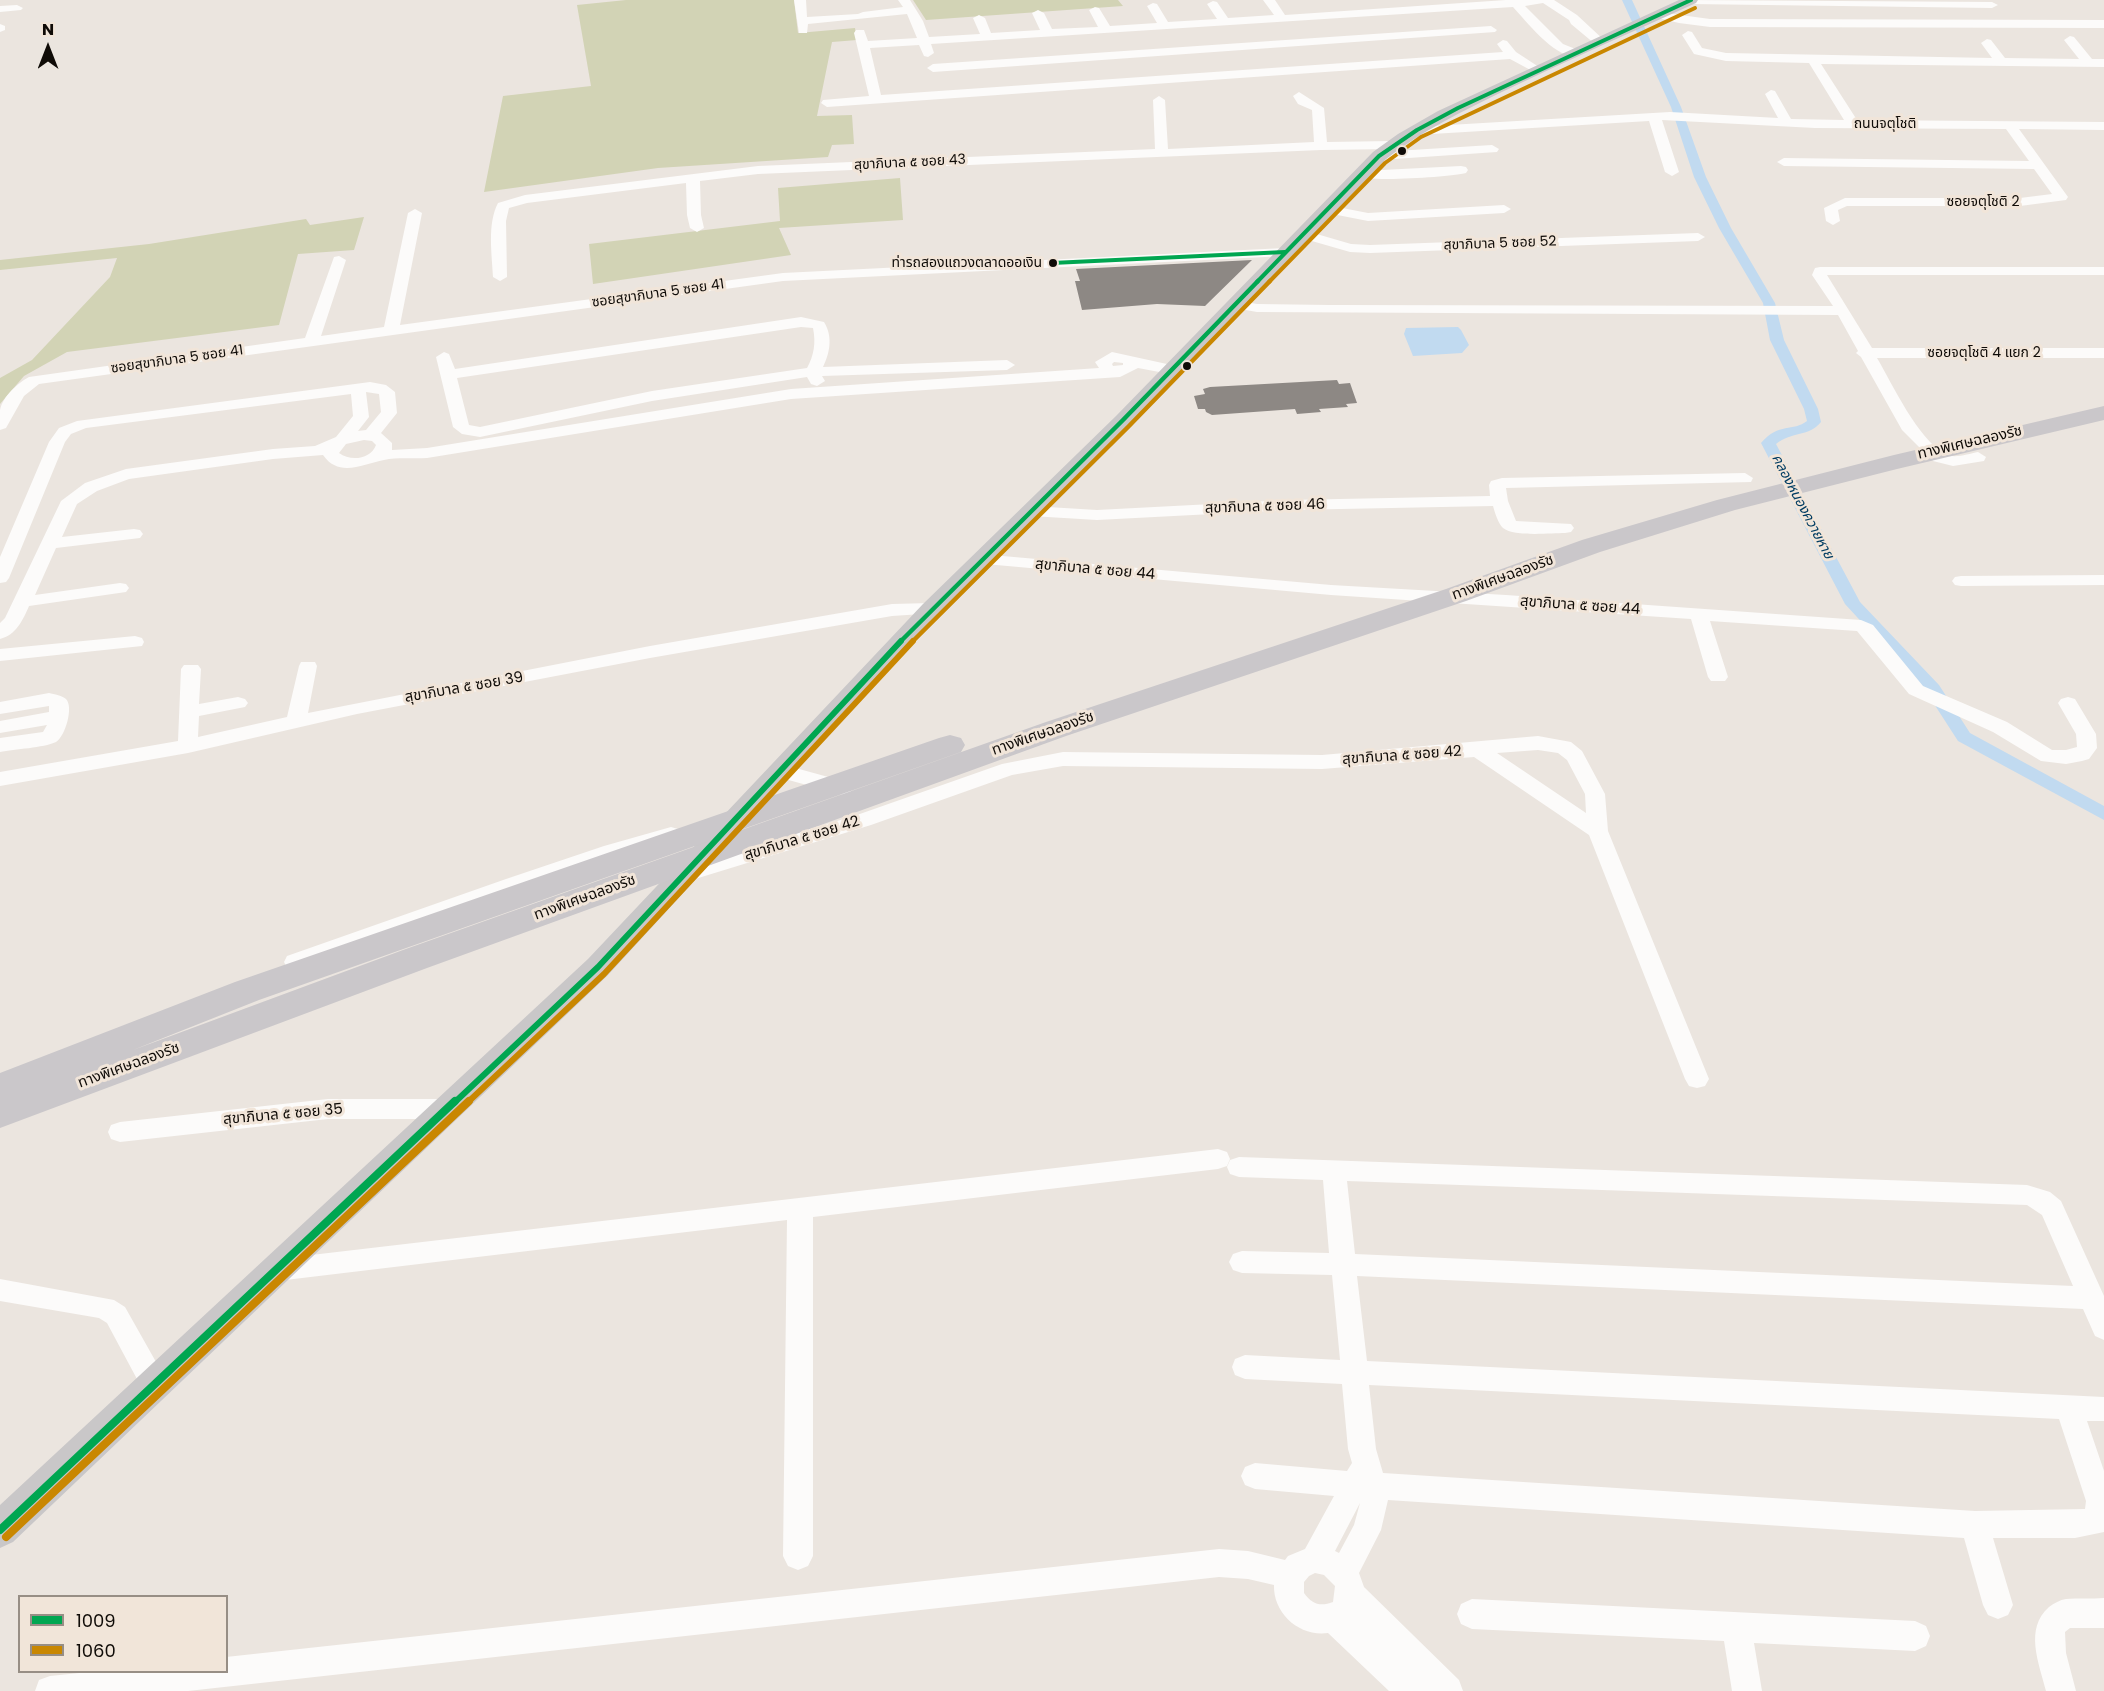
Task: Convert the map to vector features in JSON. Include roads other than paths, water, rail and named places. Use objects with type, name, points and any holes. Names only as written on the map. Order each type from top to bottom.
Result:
[{"type":"highway","name":"ทางพิเศษฉลองรัช","points":[[0,1088],[247,991],[348,955],[1192,660],[1572,533],[1867,451],[2104,399]]},
{"type":"highway","name":"ทางพิเศษฉลองรัช","points":[[0,1114],[415,959],[1056,729],[1456,595],[1591,546],[1726,505],[1894,462],[2104,413]]},
{"type":"highway","points":[[0,1123],[163,1053]]},
{"type":"main road","points":[[0,1530],[598,967],[720,833],[781,771],[931,609],[1123,420],[1165,374],[1379,156],[1392,145],[1436,118],[1536,69],[1690,0]]},
{"type":"street","points":[[816,0],[800,1],[803,26],[907,5],[925,41],[937,82]]},
{"type":"street","points":[[1269,0],[1282,19]]},
{"type":"street","points":[[1329,0],[1370,52]]},
{"type":"street","points":[[1389,0],[1398,11]]},
{"type":"street","points":[[1690,0],[1992,5]]},
{"type":"street","points":[[1165,26],[1542,1],[1570,18],[1599,41]]},
{"type":"street","points":[[1514,2],[1558,47],[1574,53]]},
{"type":"street","points":[[1213,4],[1225,22]]},
{"type":"street","points":[[1153,6],[1165,26]]},
{"type":"street","points":[[1471,7],[1512,55],[1536,69]]},
{"type":"street","points":[[0,9],[17,8]]},
{"type":"street","points":[[1095,10],[1106,30]]},
{"type":"street","points":[[1038,13],[1048,34]]},
{"type":"street","points":[[979,18],[987,38]]},
{"type":"street","points":[[1645,20],[1710,23],[2104,24]]},
{"type":"street","points":[[1150,53],[1165,26]]},
{"type":"street","points":[[864,45],[1106,30],[1150,53]]},
{"type":"street","points":[[937,82],[1150,53],[1370,52],[1491,30]]},
{"type":"street","points":[[860,32],[876,100]]},
{"type":"street","points":[[1688,35],[1695,48],[1710,54],[1813,60],[2104,63]]},
{"type":"street","points":[[2070,40],[2089,63]]},
{"type":"street","points":[[1987,43],[2002,63]]},
{"type":"street","points":[[827,103],[876,100],[937,82],[1150,53],[1370,52],[1512,55]]},
{"type":"street","points":[[1813,60],[1852,123]]},
{"type":"street","points":[[1771,94],[1788,123]]},
{"type":"street","points":[[1299,96],[1302,101],[1318,108],[1321,146]]},
{"type":"street","points":[[1159,100],[1162,152]]},
{"type":"street","name":"ถนนจตุโชติ","points":[[1415,131],[1670,116],[1788,123],[2104,126]]},
{"type":"street","points":[[1655,118],[1672,172]]},
{"type":"street","name":"ซอยจตุโชติ 2","points":[[1833,221],[1831,208],[1845,202],[2020,202],[2061,197],[2008,124]]},
{"type":"street","name":"สุขาภิบาล ๕ ซอย 43","points":[[500,277],[499,221],[503,206],[525,199],[758,171],[1162,152],[1392,145]]},
{"type":"street","points":[[1379,156],[1492,149]]},
{"type":"street","points":[[1784,162],[2038,165]]},
{"type":"street","points":[[1362,175],[1461,170]]},
{"type":"street","points":[[693,177],[694,215],[697,228]]},
{"type":"street","points":[[1327,209],[1368,217],[1504,209]]},
{"type":"street","points":[[391,331],[416,213]]},
{"type":"street","name":"สุขาภิบาล 5 ซอย 52","points":[[1304,234],[1350,248],[1370,249],[1698,237]]},
{"type":"street","name":"ซอยสุขาภิบาล 5 ซอย 41","points":[[0,425],[18,392],[24,385],[35,380],[783,277],[1285,252]]},
{"type":"street","points":[[312,341],[339,260]]},
{"type":"street","points":[[1978,457],[1953,461],[1939,457],[1908,427],[1864,353],[1843,311],[1820,275],[1820,271],[2104,271]]},
{"type":"street","points":[[1234,304],[1257,308],[1330,309],[1843,311]]},
{"type":"street","points":[[449,375],[801,322],[819,325],[822,334],[826,381]]},
{"type":"street","name":"ซอยจตุโชติ 4 แยก 2","points":[[1864,353],[2104,353]]},
{"type":"street","points":[[444,357],[461,427],[468,431],[480,432],[652,396],[826,381],[1089,361],[1119,368],[1165,374]]},
{"type":"street","points":[[0,633],[13,621],[70,501],[102,482],[124,483],[204,468],[272,459],[317,464],[356,436],[378,444],[427,453],[791,394],[826,381],[879,389],[1119,368]]},
{"type":"street","points":[[337,448],[361,417],[358,388]]},
{"type":"street","points":[[0,578],[57,442],[65,431],[84,424],[358,388],[380,388],[387,392],[390,412],[378,444],[359,463],[344,463],[337,448]]},
{"type":"street","points":[[1565,528],[1515,527],[1509,524],[1499,501],[1497,485],[1502,483],[1745,478]]},
{"type":"street","name":"สุขาภิบาล ๕ ซอย 46","points":[[1031,511],[1097,515],[1288,505],[1499,501]]},
{"type":"street","points":[[50,544],[134,534]]},
{"type":"street","name":"สุขาภิบาล ๕ ซอย 44","points":[[980,560],[1331,590],[1506,600],[1861,626],[1866,629],[1916,690],[1968,711],[2049,756],[2066,757],[2082,754],[2087,748],[2086,734],[2068,703]]},
{"type":"street","points":[[1961,581],[2104,580]]},
{"type":"street","points":[[21,603],[120,588]]},
{"type":"street","name":"สุขาภิบาล ๕ ซอย 39","points":[[0,779],[188,746],[296,722],[765,631],[892,610],[931,609]]},
{"type":"street","points":[[1699,615],[1719,677]]},
{"type":"street","points":[[0,655],[135,642]]},
{"type":"street","points":[[296,722],[308,666]]},
{"type":"street","points":[[188,746],[191,669]]},
{"type":"street","points":[[0,708],[53,700],[59,703],[57,728],[49,737],[0,745]]},
{"type":"street","points":[[188,712],[238,703]]},
{"type":"street","points":[[0,727],[58,717]]},
{"type":"street","points":[[1478,750],[1527,744],[1563,747],[1575,756],[1595,794],[1598,831],[1697,1079]]},
{"type":"street","name":"สุขาภิบาล ๕ ซอย 42","points":[[682,875],[864,820],[1010,769],[1063,759],[1322,762],[1478,750],[1598,831]]},
{"type":"street","name":"สุขาภิบาล ๕ ซอย 42","points":[[781,771],[870,794],[903,800],[921,800]]},
{"type":"street","points":[[0,1076],[357,938],[643,840],[694,831],[720,833]]},
{"type":"street","name":"สุขาภิบาล ๕ ซอย 35","points":[[120,1132],[328,1109],[446,1109]]},
{"type":"street","points":[[277,1270],[800,1208],[1229,1163],[1334,1171],[2027,1195],[2041,1199],[2052,1208],[2104,1328]]},
{"type":"street","points":[[1334,1171],[1365,1478],[1374,1513],[1348,1583],[1343,1612],[1334,1618],[1312,1619],[1293,1605],[1287,1584],[1296,1566],[1315,1558],[1326,1560],[1348,1583],[1448,1691]]},
{"type":"street","points":[[798,1556],[800,1208]]},
{"type":"street","points":[[1242,1262],[1342,1264],[2092,1298]]},
{"type":"street","points":[[0,1290],[105,1308],[116,1315],[155,1385]]},
{"type":"street","points":[[1245,1367],[2104,1409]]},
{"type":"street","points":[[1255,1476],[1365,1478],[1975,1525],[2075,1524],[2098,1521],[2100,1501],[2068,1407]]},
{"type":"street","points":[[1315,1558],[1365,1478]]},
{"type":"street","points":[[1975,1525],[1998,1605]]},
{"type":"street","points":[[228,1672],[1219,1563],[1248,1565],[1290,1575]]},
{"type":"street","points":[[2061,1691],[2051,1653],[2050,1626],[2064,1614],[2104,1613]]},
{"type":"street","points":[[1472,1614],[1915,1636]]},
{"type":"street","points":[[1334,1618],[1411,1691]]},
{"type":"street","points":[[1737,1627],[1747,1691]]},
{"type":"street","points":[[50,1691],[214,1673]]},
{"type":"water","points":[[1458,327],[1469,345],[1462,353],[1413,356],[1404,334],[1406,328]]},
{"type":"waterway","name":"คลองหนองควายหาย","points":[[1627,0],[1676,107],[1700,177],[1725,228],[1769,303],[1777,340],[1811,409],[1814,422],[1807,428],[1782,432],[1768,443],[1853,604],[1933,689],[1964,737],[2104,814]]},
{"type":"place","name":"ท่ารถสองแถวงตลาดออเงิน","points":[[1053,263]]}]
